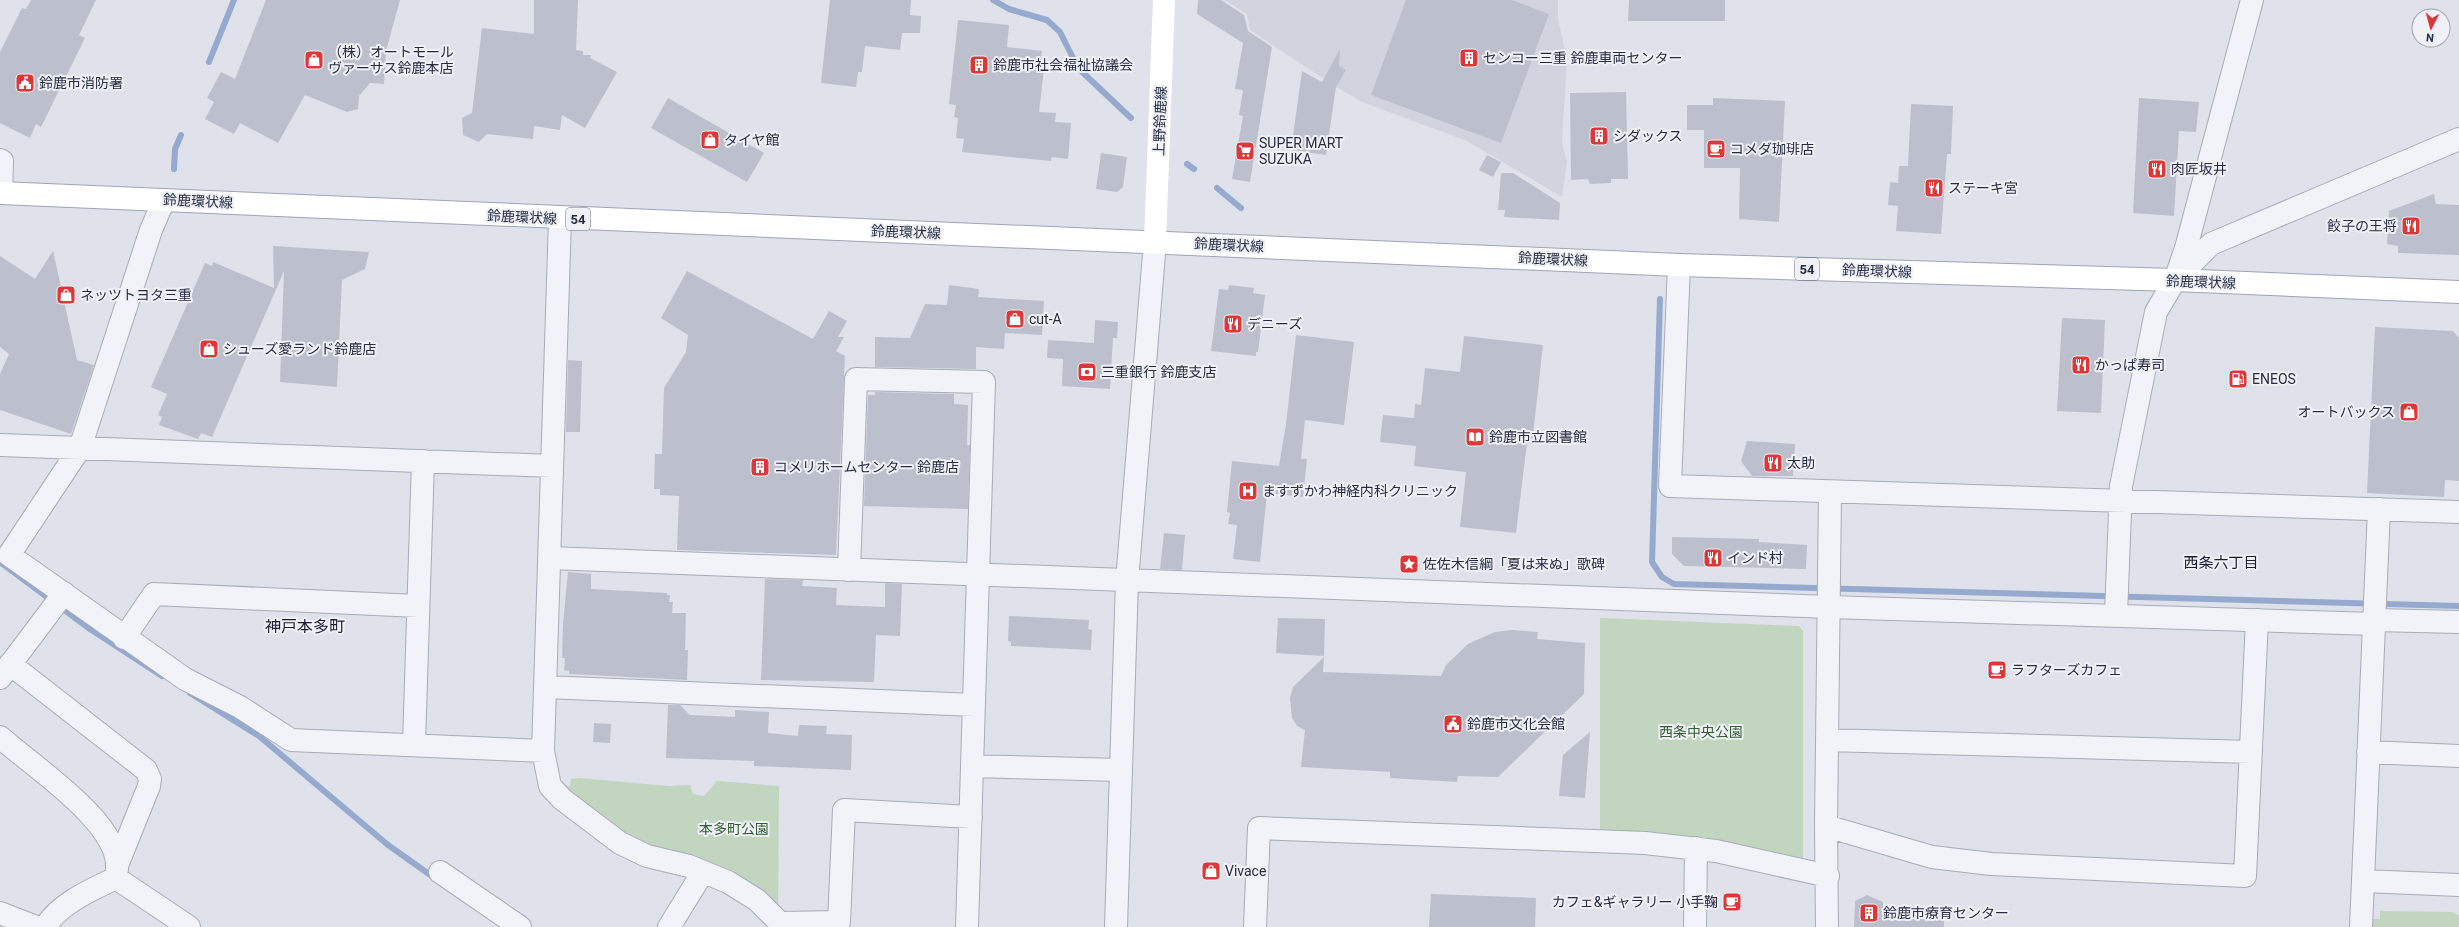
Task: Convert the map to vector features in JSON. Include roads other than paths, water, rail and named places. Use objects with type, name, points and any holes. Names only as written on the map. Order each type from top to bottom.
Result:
[{"type":"main road","name":"上野鈴鹿線","points":[[1155,242],[1164,0]]},
{"type":"main road","name":"鈴鹿環状線","points":[[1,193],[560,219],[1155,242],[1679,265],[2175,280],[2459,292]]},
{"type":"street","points":[[2116,612],[2121,486],[2156,312],[2175,280],[2186,248],[2252,0]]},
{"type":"street","points":[[2175,280],[2211,244],[2459,139]]},
{"type":"street","points":[[0,160],[2,161],[1,193]]},
{"type":"street","points":[[164,200],[151,230],[80,448],[9,555],[58,600],[124,638],[186,679],[240,707],[291,740],[414,744],[543,751]]},
{"type":"street","points":[[560,219],[543,751],[550,786],[562,800],[620,843],[647,856],[689,866],[728,882],[758,900],[780,924],[838,925],[844,810],[971,816]]},
{"type":"street","points":[[1116,927],[1128,581],[1155,242]]},
{"type":"street","points":[[1679,265],[1670,486],[2459,512]]},
{"type":"street","points":[[849,570],[856,379],[984,382],[967,927]]},
{"type":"street","points":[[0,445],[552,466]]},
{"type":"street","points":[[414,744],[423,462]]},
{"type":"street","points":[[1827,927],[1828,876],[1826,826],[1830,492]]},
{"type":"street","points":[[2360,927],[2379,509]]},
{"type":"street","points":[[550,558],[978,576],[2116,612],[2257,620],[2459,622]]},
{"type":"street","points":[[124,638],[154,594],[418,606]]},
{"type":"street","points":[[45,927],[50,918],[117,871],[149,786],[150,779],[146,770],[5,671],[58,600]]},
{"type":"street","points":[[1826,826],[1932,857],[1991,864],[2245,876],[2257,620]]},
{"type":"street","points":[[546,687],[974,705]]},
{"type":"street","points":[[0,737],[92,814],[112,844],[117,871],[189,927]]},
{"type":"street","points":[[1827,740],[2250,752]]},
{"type":"street","points":[[2368,752],[2459,756]]},
{"type":"street","points":[[973,766],[1121,770]]},
{"type":"street","points":[[1255,927],[1259,828],[1645,843],[1696,848],[1828,876]]},
{"type":"street","points":[[1695,927],[1696,848]]},
{"type":"street","points":[[440,872],[520,927]]},
{"type":"street","points":[[670,927],[704,872]]},
{"type":"street","points":[[2363,881],[2459,885]]},
{"type":"street","points":[[0,913],[36,927]]},
{"type":"waterway","points":[[209,62],[234,0]]},
{"type":"waterway","points":[[993,0],[1009,9],[1047,20],[1060,32],[1078,68],[1131,118]]},
{"type":"waterway","points":[[174,169],[175,149],[181,135]]},
{"type":"waterway","points":[[1187,164],[1194,169]]},
{"type":"waterway","points":[[1217,188],[1241,208]]},
{"type":"waterway","points":[[1660,299],[1652,562],[1662,577],[1674,584],[2459,606]]},
{"type":"waterway","points":[[0,562],[90,629],[162,676]]},
{"type":"waterway","points":[[190,693],[259,736],[388,845],[436,879]]},
{"type":"place","name":"センコー三重 鈴鹿車両センター","points":[[1469,58]]},
{"type":"place","name":"（株）オートモール ヴァーサス鈴鹿本店","points":[[314,60]]},
{"type":"place","name":"鈴鹿市社会福祉協議会","points":[[979,65]]},
{"type":"place","name":"鈴鹿市消防署","points":[[25,83]]},
{"type":"place","name":"シダックス","points":[[1599,136]]},
{"type":"place","name":"タイヤ館","points":[[710,140]]},
{"type":"place","name":"コメダ珈琲店","points":[[1716,149]]},
{"type":"place","name":"SUPER MART SUZUKA","points":[[1245,151]]},
{"type":"place","name":"肉匠坂井","points":[[2157,169]]},
{"type":"place","name":"ステーキ宮","points":[[1934,188]]},
{"type":"place","name":"餃子の王将","points":[[2411,226]]},
{"type":"place","name":"ネッツトヨタ三重","points":[[66,295]]},
{"type":"place","name":"cut-A","points":[[1015,319]]},
{"type":"place","name":"デニーズ","points":[[1233,324]]},
{"type":"place","name":"シューズ愛ランド鈴鹿店","points":[[209,349]]},
{"type":"place","name":"かっぱ寿司","points":[[2081,365]]},
{"type":"place","name":"三重銀行 鈴鹿支店","points":[[1087,372]]},
{"type":"place","name":"ENEOS","points":[[2238,379]]},
{"type":"place","name":"オートバックス","points":[[2409,412]]},
{"type":"place","name":"鈴鹿市立図書館","points":[[1475,437]]},
{"type":"place","name":"太助","points":[[1773,463]]},
{"type":"place","name":"コメリホームセンター 鈴鹿店","points":[[760,467]]},
{"type":"place","name":"ますずかわ神経内科クリニック","points":[[1248,491]]},
{"type":"place","name":"インド村","points":[[1713,558]]},
{"type":"place","name":"佐佐木信綱「夏は来ぬ」歌碑","points":[[1409,564]]},
{"type":"place","name":"ラフターズカフェ","points":[[1997,670]]},
{"type":"place","name":"鈴鹿市文化会館","points":[[1453,724]]},
{"type":"place","name":"Vivace","points":[[1211,871]]},
{"type":"place","name":"カフェ&ギャラリー 小手鞠","points":[[1732,902]]},
{"type":"place","name":"鈴鹿市療育センター","points":[[1869,913]]},
{"type":"district","name":"西条六丁目","points":[[2221,563]]},
{"type":"district","name":"神戸本多町","points":[[305,626]]},
{"type":"park label","name":"西条中央公園","points":[[1701,732]]},
{"type":"park label","name":"本多町公園","points":[[734,829]]}]
